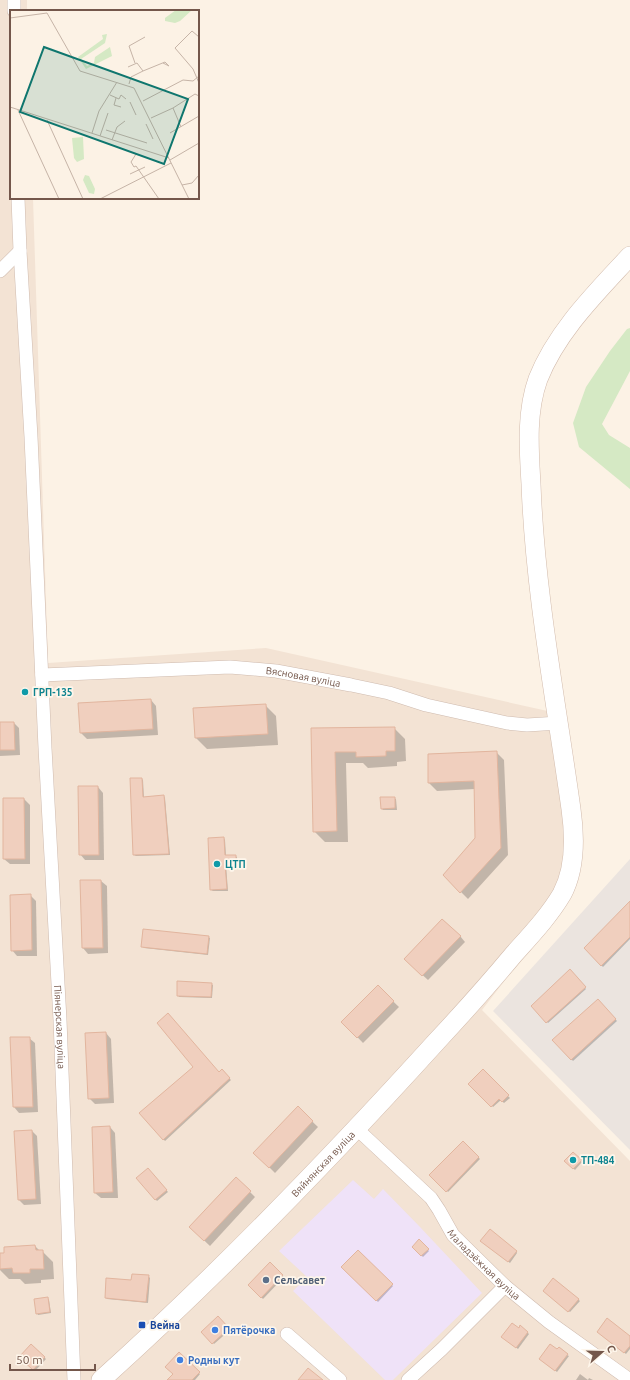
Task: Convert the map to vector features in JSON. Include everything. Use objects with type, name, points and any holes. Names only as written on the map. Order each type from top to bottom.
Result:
[{"type":"street","name":"Піянерская вуліца","points":[[18,199],[77,1377]]},
{"type":"street","points":[[0,271],[20,251]]},
{"type":"street","name":"Вяйнянская вуліца","points":[[101,1380],[175,1312],[357,1129],[470,1005],[532,934],[562,894],[568,876],[574,848],[573,824],[540,597],[533,525],[529,454],[533,401],[542,370],[559,341],[589,302],[630,256]]},
{"type":"street","name":"Вясновая вуліца","points":[[42,675],[230,667],[254,668],[351,684],[389,693],[426,705],[507,723],[527,725],[559,723]]},
{"type":"street","name":"Маладзёжная вуліца","points":[[357,1129],[431,1198],[453,1235],[505,1286],[549,1322],[630,1380]]},
{"type":"street","points":[[408,1380],[442,1349],[505,1286]]},
{"type":"street","points":[[287,1334],[340,1380]]},
{"type":"shaded area","points":[[0,0],[27,0],[27,10],[10,10],[10,199],[33,199],[48,663],[266,648],[561,714],[580,841],[564,904],[482,1010],[630,1161],[630,1380],[0,1380]]},
{"type":"shaded area","points":[[630,859],[630,1150],[493,1011]]},
{"type":"shaded area","points":[[353,1180],[374,1199],[383,1189],[482,1293],[393,1380],[385,1380],[293,1291],[307,1277],[279,1251]]},
{"type":"green space","points":[[630,328],[630,371],[602,424],[609,435],[630,448],[630,489],[579,447],[573,423],[586,387],[610,351],[627,329]]},
{"type":"building","points":[[151,699],[153,729],[80,733],[78,703]]},
{"type":"building","points":[[266,704],[268,734],[195,738],[193,708]]},
{"type":"building","points":[[0,722],[14,722],[15,750],[0,750]]},
{"type":"building","points":[[395,727],[395,751],[386,751],[386,756],[356,757],[356,752],[335,752],[337,831],[313,832],[311,728]]},
{"type":"building","points":[[497,751],[501,848],[460,893],[443,875],[475,838],[474,781],[428,783],[428,754]]},
{"type":"building","points":[[130,778],[142,778],[143,797],[164,795],[169,854],[133,855]]},
{"type":"building","points":[[78,786],[98,786],[99,855],[79,855]]},
{"type":"building","points":[[380,797],[395,797],[395,808],[381,809]]},
{"type":"building","points":[[3,798],[24,798],[25,859],[3,859]]},
{"type":"building","name":"ЦТП","points":[[224,837],[225,855],[236,855],[236,863],[225,864],[227,889],[210,890],[208,838]]},
{"type":"building","points":[[80,880],[101,880],[103,948],[82,948]]},
{"type":"building","points":[[31,894],[32,950],[11,951],[10,895]]},
{"type":"building","points":[[630,901],[630,937],[601,966],[584,948]]},
{"type":"building","points":[[442,919],[461,936],[422,976],[404,959]]},
{"type":"building","points":[[143,929],[209,936],[207,954],[141,947]]},
{"type":"building","points":[[570,969],[586,987],[546,1023],[531,1006]]},
{"type":"building","points":[[177,981],[212,983],[211,997],[177,996]]},
{"type":"building","points":[[378,985],[394,1001],[357,1038],[341,1022]]},
{"type":"building","points":[[598,999],[616,1019],[571,1060],[552,1040]]},
{"type":"building","points":[[168,1013],[219,1072],[222,1069],[230,1078],[163,1140],[139,1113],[193,1067],[157,1023]]},
{"type":"building","points":[[106,1032],[109,1098],[88,1099],[85,1033]]},
{"type":"building","points":[[10,1037],[30,1037],[33,1107],[13,1107]]},
{"type":"building","points":[[483,1069],[509,1095],[502,1102],[499,1099],[491,1107],[468,1084]]},
{"type":"building","points":[[298,1106],[313,1121],[269,1168],[253,1153]]},
{"type":"building","points":[[110,1126],[113,1192],[94,1193],[92,1127]]},
{"type":"building","points":[[32,1130],[36,1199],[18,1200],[14,1131]]},
{"type":"building","points":[[463,1141],[479,1157],[446,1192],[429,1175]]},
{"type":"building","name":"ТП-484","points":[[573,1152],[582,1160],[573,1169],[564,1161]]},
{"type":"building","points":[[148,1168],[167,1190],[155,1200],[136,1178]]},
{"type":"building","points":[[236,1177],[251,1191],[204,1241],[189,1227]]},
{"type":"building","points":[[490,1229],[517,1251],[508,1262],[480,1241]]},
{"type":"building","points":[[419,1239],[429,1249],[421,1256],[412,1247]]},
{"type":"building","points":[[35,1245],[36,1250],[43,1250],[44,1269],[30,1269],[30,1273],[13,1273],[12,1268],[0,1269],[0,1253],[4,1253],[4,1247]]},
{"type":"building","points":[[358,1250],[393,1284],[376,1301],[341,1267]]},
{"type":"building","name":"Сельсавет","points":[[270,1262],[283,1275],[261,1298],[248,1285]]},
{"type":"building","points":[[132,1274],[149,1275],[146,1302],[105,1298],[106,1278],[131,1280]]},
{"type":"building","points":[[553,1278],[579,1299],[568,1312],[543,1291]]},
{"type":"building","points":[[48,1297],[50,1312],[36,1314],[34,1299]]},
{"type":"building","name":"Пятёрочка","points":[[218,1316],[229,1328],[212,1344],[201,1332]]},
{"type":"building","points":[[607,1318],[630,1336],[630,1346],[624,1353],[597,1332]]},
{"type":"building","points":[[512,1323],[519,1328],[520,1325],[528,1332],[516,1348],[501,1337]]},
{"type":"building","points":[[31,1344],[45,1357],[33,1370],[19,1357]]},
{"type":"building","points":[[550,1344],[557,1349],[559,1347],[568,1354],[555,1371],[539,1359]]},
{"type":"building","name":"Родны кут","points":[[179,1352],[200,1372],[192,1380],[167,1380],[173,1374],[165,1367]]},
{"type":"building","points":[[308,1368],[323,1380],[298,1380]]},
{"type":"place","name":"ГРП-135","points":[[25,692]]},
{"type":"place","name":"ЦТП","points":[[217,864]]},
{"type":"place","name":"ТП-484","points":[[573,1160]]},
{"type":"place","name":"Сельсавет","points":[[266,1280]]},
{"type":"place","name":"Вейна","points":[[142,1325]]},
{"type":"place","name":"Пятёрочка","points":[[215,1330]]},
{"type":"place","name":"Родны кут","points":[[180,1360]]}]
